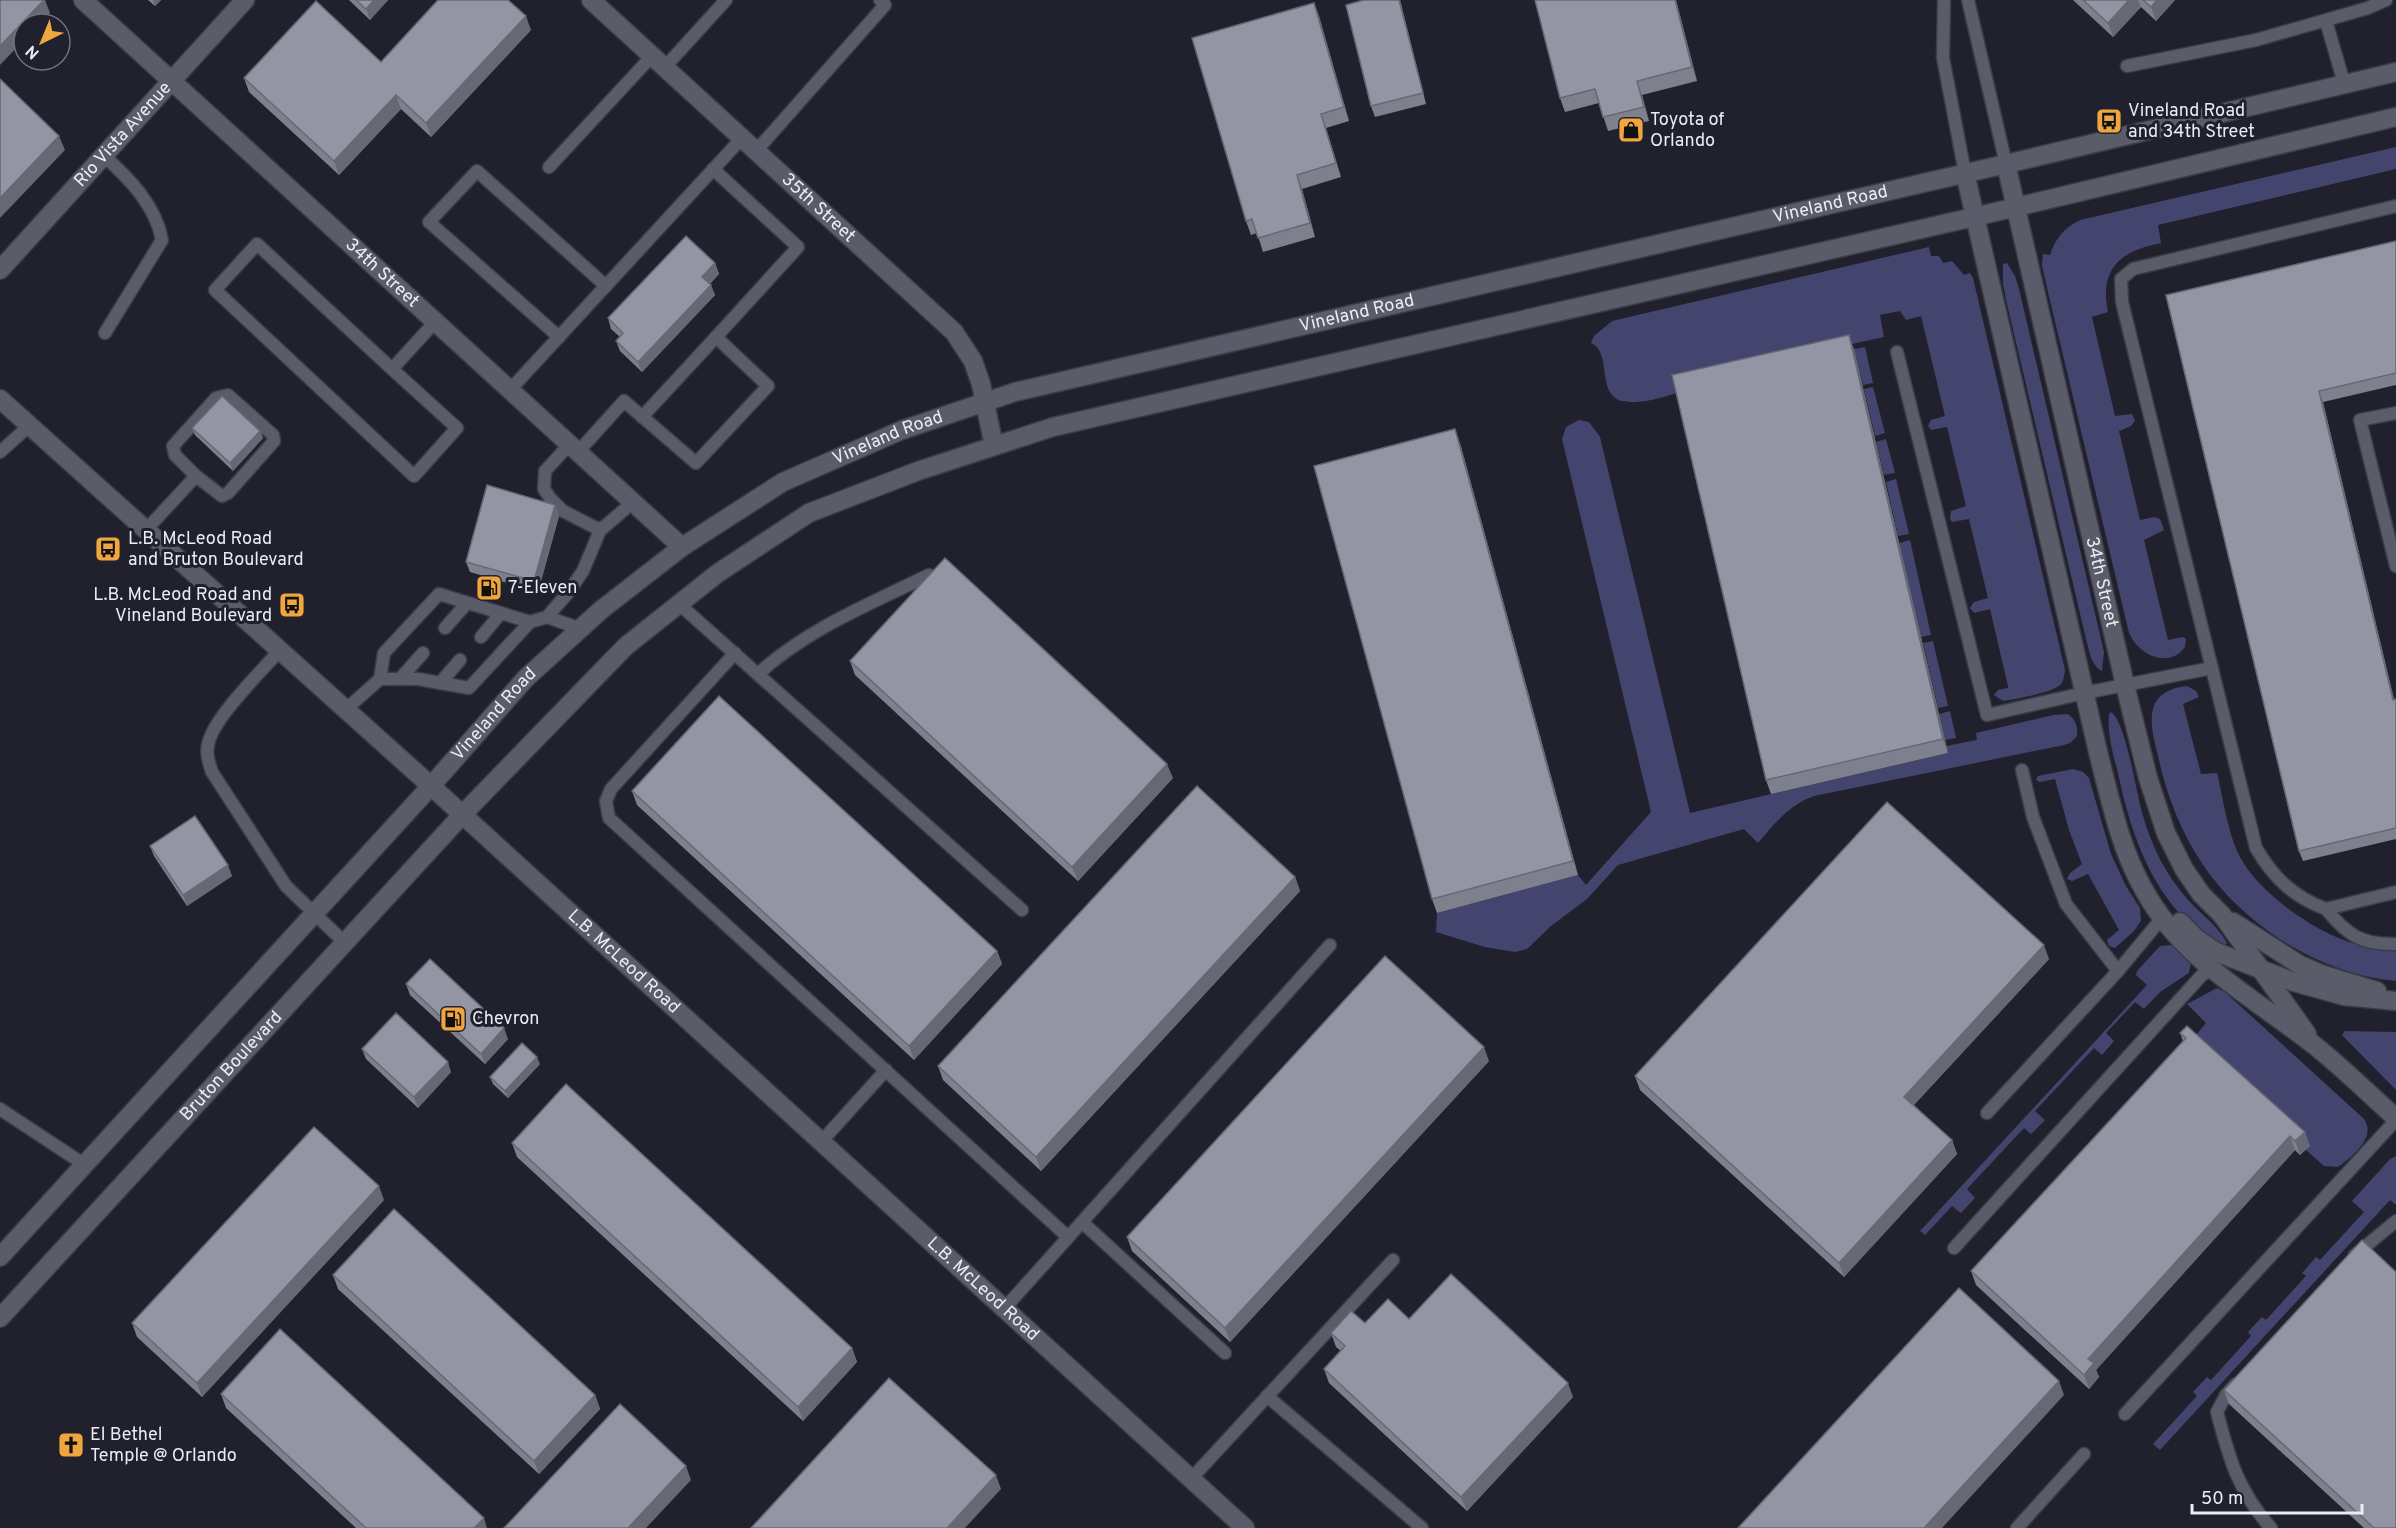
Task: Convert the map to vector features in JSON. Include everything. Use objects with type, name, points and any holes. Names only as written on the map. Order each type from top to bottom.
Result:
[{"type":"street","name":"34th Street","points":[[83,0],[682,547]]},
{"type":"street","name":"Rio Vista Avenue","points":[[1,267],[245,0]]},
{"type":"street","name":"35th Street","points":[[591,0],[954,332],[973,361],[986,402],[994,446]]},
{"type":"street","name":"Vineland Road","points":[[431,786],[525,680],[581,629],[682,547],[783,482],[902,430],[1056,382],[2396,72]]},
{"type":"street","points":[[462,815],[626,646],[718,573],[809,513],[918,471],[1053,427],[1974,218],[2396,117]]},
{"type":"street","name":"34th Street","points":[[2006,164],[2125,685],[2148,778],[2166,833],[2184,869],[2201,894],[2222,915],[2314,1045]]},
{"type":"street","name":"34th Street","points":[[1965,173],[2084,693],[2110,800],[2131,864],[2144,891],[2162,918],[2211,969],[2314,1045],[2396,1119]]},
{"type":"street","name":"L.B. McLeod Road","points":[[0,399],[431,786],[1245,1528]]},
{"type":"street","points":[[0,1257],[431,786]]},
{"type":"street","name":"Bruton Boulevard","points":[[0,1318],[462,815]]},
{"type":"street","name":"34th Street","points":[[2131,864],[2141,872],[2174,917],[2197,939],[2216,952],[2294,982],[2344,996],[2396,999]]},
{"type":"street","points":[[2222,915],[2300,965],[2396,999]]},
{"type":"lane","points":[[549,167],[726,0]]},
{"type":"lane","points":[[1944,0],[1943,58],[1965,173]]},
{"type":"lane","points":[[1968,0],[2006,164]]},
{"type":"lane","points":[[2127,66],[2256,40],[2326,21],[2386,0]]},
{"type":"lane","points":[[756,151],[883,2]]},
{"type":"lane","points":[[2326,21],[2344,83]]},
{"type":"lane","points":[[510,390],[742,138]]},
{"type":"lane","points":[[104,156],[128,177],[159,223],[162,240],[105,333]]},
{"type":"lane","points":[[642,417],[798,247],[713,169]]},
{"type":"lane","points":[[559,337],[429,222],[477,171],[606,286]]},
{"type":"lane","points":[[2396,206],[2133,269],[2121,279],[2122,302],[2256,848],[2267,867],[2285,886],[2307,902],[2326,909],[2347,933],[2365,942],[2396,944]]},
{"type":"lane","points":[[257,244],[392,369],[457,428],[414,476],[215,290],[257,244]]},
{"type":"lane","points":[[392,369],[435,322]]},
{"type":"lane","points":[[601,528],[586,524],[563,511],[550,498],[544,489],[545,471],[574,448],[624,400],[696,463],[768,386],[716,337]]},
{"type":"lane","points":[[1897,352],[1987,715],[2212,668]]},
{"type":"lane","points":[[228,395],[273,435],[274,441],[228,493],[222,496],[196,476],[175,455],[173,446],[216,398],[228,395]]},
{"type":"lane","points":[[2396,413],[2360,420],[2396,566]]},
{"type":"lane","points":[[0,452],[29,426]]},
{"type":"lane","points":[[145,531],[196,476]]},
{"type":"lane","points":[[380,679],[418,679],[470,688],[530,622],[547,616],[567,594],[583,571],[601,528],[633,502]]},
{"type":"lane","points":[[758,674],[778,656],[809,635],[929,575]]},
{"type":"lane","points":[[345,710],[380,679],[384,653],[439,594],[530,622]]},
{"type":"lane","points":[[445,628],[467,603]]},
{"type":"lane","points":[[679,604],[1022,910]]},
{"type":"lane","points":[[481,637],[501,613]]},
{"type":"lane","points":[[547,616],[581,629]]},
{"type":"lane","points":[[279,651],[215,726],[208,743],[207,759],[212,772],[281,879],[345,943]]},
{"type":"lane","points":[[400,679],[423,653]]},
{"type":"lane","points":[[735,653],[610,789],[606,801],[609,818],[1068,1237]]},
{"type":"lane","points":[[440,683],[460,660]]},
{"type":"lane","points":[[2022,770],[2033,817],[2066,903],[2118,971]]},
{"type":"lane","points":[[2326,909],[2396,892]]},
{"type":"lane","points":[[1987,1113],[2118,971],[2162,918]]},
{"type":"lane","points":[[1004,1310],[1330,945]]},
{"type":"lane","points":[[1954,1248],[2202,975],[2211,969]]},
{"type":"lane","points":[[821,1142],[886,1070]]},
{"type":"lane","points":[[2,1114],[85,1165]]},
{"type":"lane","points":[[2125,1414],[2396,1119]]},
{"type":"lane","points":[[1082,1222],[1225,1353]]},
{"type":"lane","points":[[2344,1264],[2394,1226]]},
{"type":"lane","points":[[1191,1479],[1393,1260]]},
{"type":"lane","points":[[2241,1378],[2226,1395],[2217,1412],[2231,1465],[2254,1509],[2271,1528]]},
{"type":"lane","points":[[1267,1396],[1422,1528]]},
{"type":"lane","points":[[2017,1528],[2084,1454]]},
{"type":"shaded area","points":[[2396,147],[2396,169],[2158,225],[2161,243],[2134,251],[2116,264],[2110,273],[2106,297],[2108,312],[2092,317],[2115,416],[2132,414],[2135,421],[2131,426],[2119,431],[2140,520],[2154,517],[2160,519],[2164,530],[2144,540],[2168,640],[2183,637],[2186,639],[2185,647],[2178,654],[2170,657],[2162,658],[2146,653],[2133,641],[2129,633],[2048,292],[2042,265],[2043,254],[2050,255],[2061,234],[2080,220]]},
{"type":"shaded area","points":[[1929,247],[1931,256],[1939,256],[1943,263],[1952,261],[1964,275],[1970,273],[1973,278],[2065,670],[2061,684],[2034,695],[2003,701],[1994,695],[1998,690],[2008,688],[2008,686],[1990,609],[1974,613],[1970,608],[1974,602],[1988,598],[1969,519],[1952,522],[1950,519],[1951,511],[1966,506],[1947,427],[1931,430],[1928,426],[1931,420],[1945,416],[1921,316],[1906,320],[1900,311],[1880,315],[1884,337],[1775,364],[1663,397],[1635,402],[1621,401],[1611,394],[1601,354],[1591,343],[1594,336],[1612,321]]},
{"type":"shaded area","points":[[2007,263],[2015,276],[2019,289],[2104,652],[2102,671],[2098,669],[2089,652],[2007,304],[2003,284],[2003,264]]},
{"type":"shaded area","points":[[1865,347],[1873,383],[1863,385],[1854,349]]},
{"type":"shaded area","points":[[1873,387],[1885,433],[1875,436],[1864,389]]},
{"type":"shaded area","points":[[1579,420],[1589,422],[1600,437],[1690,813],[1948,753],[1946,746],[1977,740],[1976,733],[2053,715],[2068,714],[2071,716],[2076,724],[2077,736],[2064,745],[1814,796],[1797,804],[1758,843],[1744,829],[1618,865],[1587,899],[1551,926],[1527,949],[1515,952],[1485,947],[1436,932],[1437,913],[1578,875],[1586,885],[1651,812],[1562,439],[1566,427]]},
{"type":"shaded area","points":[[1886,439],[1895,473],[1884,475],[1876,442]]},
{"type":"shaded area","points":[[1896,479],[1909,534],[1898,536],[1886,482]]},
{"type":"shaded area","points":[[1910,540],[1931,635],[1921,637],[1899,543]]},
{"type":"shaded area","points":[[1933,641],[1948,706],[1938,708],[1923,643]]},
{"type":"shaded area","points":[[2187,686],[2196,691],[2199,697],[2183,704],[2201,774],[2217,773],[2232,838],[2249,871],[2277,900],[2330,934],[2364,946],[2396,949],[2396,981],[2373,978],[2330,965],[2289,945],[2235,903],[2207,871],[2186,835],[2169,797],[2153,732],[2153,711],[2156,702],[2162,695],[2173,689]]},
{"type":"shaded area","points":[[1950,711],[1956,738],[1945,740],[1939,714]]},
{"type":"shaded area","points":[[2111,712],[2116,718],[2126,743],[2142,812],[2155,849],[2181,892],[2223,937],[2227,943],[2225,947],[2202,933],[2182,916],[2165,896],[2140,849],[2112,751],[2109,721]]},
{"type":"shaded area","points":[[2073,769],[2083,772],[2089,778],[2111,854],[2126,886],[2140,908],[2141,921],[2134,931],[2115,948],[2109,946],[2107,940],[2119,930],[2088,874],[2072,881],[2067,879],[2070,873],[2082,864],[2069,830],[2055,779],[2040,782],[2036,780],[2038,776]]},
{"type":"shaded area","points":[[2173,945],[2191,963],[2189,973],[2160,992],[2144,1009],[2135,1002],[2106,1033],[2114,1041],[2102,1055],[2094,1048],[2035,1111],[2045,1120],[2031,1134],[2024,1128],[1967,1189],[1975,1198],[1961,1213],[1952,1206],[1925,1235],[1920,1231],[2147,985],[2136,975],[2137,971],[2160,946]]},
{"type":"shaded area","points":[[2217,988],[2225,992],[2364,1119],[2367,1126],[2365,1140],[2355,1153],[2338,1167],[2324,1166],[2306,1150],[2309,1146],[2192,1040],[2206,1023],[2187,1004]]},
{"type":"shaded area","points":[[2345,1031],[2396,1032],[2396,1090],[2342,1035]]},
{"type":"shaded area","points":[[2396,1156],[2396,1205],[2390,1200],[2160,1450],[2153,1444],[2197,1396],[2193,1392],[2207,1377],[2211,1380],[2251,1336],[2248,1332],[2262,1317],[2266,1320],[2306,1276],[2302,1273],[2316,1257],[2320,1260],[2364,1212],[2352,1201],[2390,1159]]},
{"type":"building","points":[[44,0],[33,12],[12,12],[12,33],[0,46],[0,1]]},
{"type":"building","points":[[356,0],[374,0],[366,9]]},
{"type":"building","points":[[438,0],[508,0],[526,16],[426,123],[396,95],[334,161],[244,78],[316,1],[381,62]]},
{"type":"building","points":[[1364,0],[1399,0],[1423,93],[1371,106],[1346,5]]},
{"type":"building","points":[[1535,0],[1675,0],[1692,67],[1637,81],[1644,107],[1603,117],[1595,89],[1560,98]]},
{"type":"building","points":[[2083,0],[2129,0],[2108,23]]},
{"type":"building","points":[[2143,0],[2157,0],[2151,7]]},
{"type":"building","points":[[1314,3],[1344,107],[1321,114],[1336,163],[1297,175],[1310,223],[1258,238],[1252,219],[1246,221],[1192,38]]},
{"type":"building","points":[[0,79],[59,136],[0,198]]},
{"type":"building","points":[[686,236],[715,263],[702,277],[711,285],[638,362],[616,341],[623,333],[608,318]]},
{"type":"building","points":[[2396,241],[2396,373],[2319,391],[2393,700],[2396,699],[2396,828],[2299,851],[2166,295]]},
{"type":"building","points":[[1849,335],[1943,739],[1766,780],[1672,375]]},
{"type":"building","points":[[222,396],[260,431],[230,463],[192,428]]},
{"type":"building","points":[[1455,429],[1573,861],[1432,899],[1314,466]]},
{"type":"building","points":[[487,485],[555,505],[534,581],[466,562]]},
{"type":"building","points":[[945,558],[1167,764],[1072,867],[850,661]]},
{"type":"building","points":[[719,696],[997,951],[909,1046],[632,791]]},
{"type":"building","points":[[1197,786],[1295,877],[1036,1157],[938,1066]]},
{"type":"building","points":[[1887,802],[2044,945],[1904,1097],[1952,1140],[1839,1263],[1635,1076]]},
{"type":"building","points":[[195,816],[228,865],[183,895],[150,846]]},
{"type":"building","points":[[1385,956],[1484,1047],[1225,1328],[1127,1237]]},
{"type":"building","points":[[430,959],[504,1028],[481,1054],[406,984]]},
{"type":"building","points":[[396,1013],[448,1062],[414,1097],[362,1049]]},
{"type":"building","points":[[2187,1026],[2305,1132],[2295,1141],[2290,1136],[2088,1359],[2094,1363],[2084,1375],[1971,1271],[2186,1038],[2180,1033]]},
{"type":"building","points":[[522,1043],[537,1057],[505,1091],[490,1077]]},
{"type":"building","points":[[566,1084],[852,1348],[798,1407],[512,1143]]},
{"type":"building","points":[[314,1127],[379,1186],[197,1383],[132,1323]]},
{"type":"building","points":[[394,1209],[595,1395],[534,1461],[333,1275]]},
{"type":"building","points":[[2362,1240],[2396,1272],[2396,1528],[2374,1528],[2224,1390]]},
{"type":"building","points":[[1451,1274],[1568,1383],[1461,1497],[1324,1369],[1345,1346],[1331,1333],[1351,1311],[1365,1323],[1388,1299],[1409,1319]]},
{"type":"building","points":[[1959,1288],[2059,1381],[1924,1528],[1738,1528]]},
{"type":"building","points":[[280,1329],[484,1518],[474,1528],[366,1528],[221,1394]]},
{"type":"building","points":[[889,1378],[996,1475],[947,1528],[751,1528]]},
{"type":"building","points":[[620,1404],[686,1466],[628,1528],[504,1528]]},
{"type":"place","name":"Vineland Road and 34th Street","points":[[2109,121]]},
{"type":"place","name":"Toyota of Orlando","points":[[1631,130]]},
{"type":"place","name":"L.B. McLeod Road and Bruton Boulevard","points":[[108,549]]},
{"type":"place","name":"7-Eleven","points":[[489,588]]},
{"type":"place","name":"L.B. McLeod Road and Vineland Boulevard","points":[[292,605]]},
{"type":"place","name":"Chevron","points":[[453,1019]]},
{"type":"place","name":"El Bethel Temple @ Orlando","points":[[71,1445]]}]
